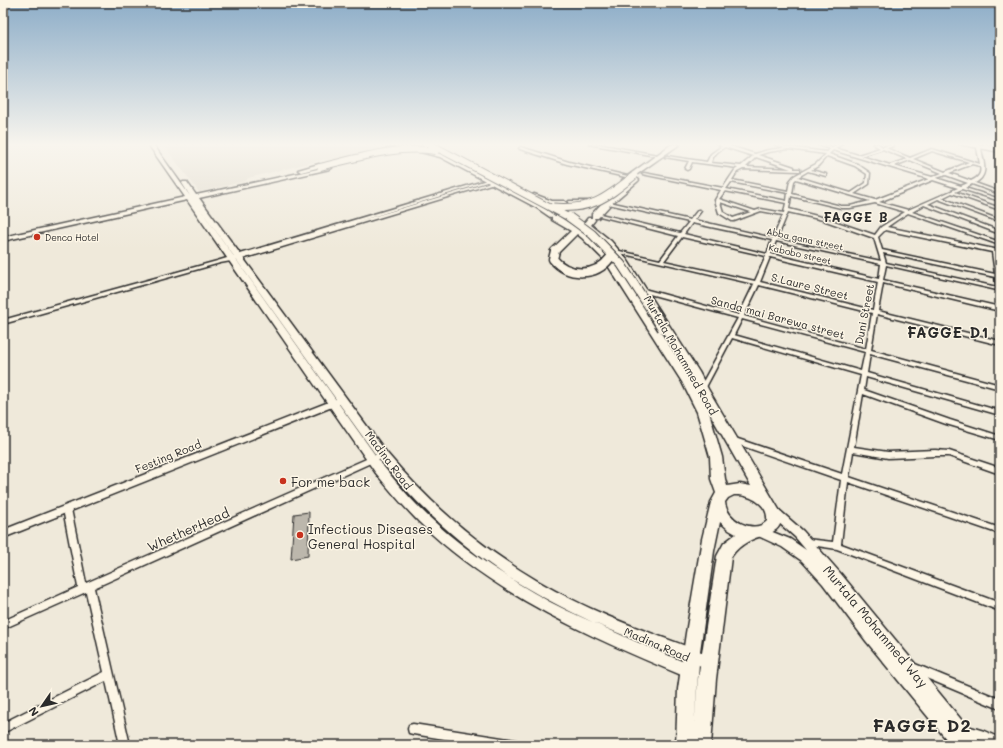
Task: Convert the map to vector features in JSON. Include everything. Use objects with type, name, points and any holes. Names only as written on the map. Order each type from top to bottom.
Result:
[{"type":"highway","points":[[568,203],[590,207],[596,213],[592,218],[573,223],[554,217],[550,212],[552,208],[568,203],[590,203],[597,200],[627,179]]},
{"type":"highway","points":[[551,206],[579,208],[596,204],[628,179]]},
{"type":"highway","points":[[612,254],[605,266],[593,271],[578,272],[559,266],[553,259],[555,251],[577,230],[607,203],[638,179]]},
{"type":"highway","name":"Murtala Mohammed Road","points":[[554,217],[577,230],[594,244],[608,259],[688,382],[703,412],[716,457],[721,500]]},
{"type":"highway","name":"Murtala Mohammed Road","points":[[592,218],[588,222],[588,226],[612,254],[625,263],[644,291],[694,372],[729,439],[765,500]]},
{"type":"highway","points":[[685,745],[687,695],[711,527],[721,500],[730,490],[748,490],[765,500],[774,512],[774,518],[768,529],[732,543],[724,556],[707,679],[702,745]]},
{"type":"highway","points":[[721,500],[721,514],[726,521],[734,527],[744,531],[757,532]]},
{"type":"main road","name":"Madina Road","points":[[178,179],[191,196]]},
{"type":"main road","name":"Madina Road","points":[[179,179],[377,457],[392,486],[437,532],[456,547],[530,597],[594,630],[707,679]]},
{"type":"main road","points":[[3,238],[267,179]]},
{"type":"main road","points":[[484,179],[539,207],[554,217]]},
{"type":"main road","points":[[489,179],[560,216],[612,254],[660,328],[677,345]]},
{"type":"main road","points":[[499,179],[551,206],[580,225],[610,251],[632,280],[660,328],[666,348]]},
{"type":"main road","points":[[500,179],[541,200],[551,203],[568,203]]},
{"type":"main road","name":"Madina Road","points":[[377,457],[466,540],[519,576],[599,619],[709,662]]},
{"type":"main road","name":"Murtala Mohammed Way","points":[[774,512],[788,523],[805,542],[973,745]]},
{"type":"main road","name":"Murtala Mohammed Way","points":[[757,532],[796,548],[806,557],[827,580],[870,636],[961,745]]},
{"type":"street","points":[[669,179],[788,202]]},
{"type":"street","points":[[702,389],[741,317],[776,241],[786,212],[794,179]]},
{"type":"street","points":[[802,179],[853,193],[1000,244]]},
{"type":"street","points":[[853,193],[868,183],[868,179]]},
{"type":"street","points":[[717,200],[730,181],[846,207],[877,201],[934,179],[1000,200]]},
{"type":"street","points":[[961,179],[1000,193]]},
{"type":"street","points":[[717,200],[721,213],[731,220],[736,220],[762,210],[786,212],[824,219],[876,237],[883,228],[909,212],[972,183],[977,179]]},
{"type":"street","points":[[3,322],[236,258],[490,182]]},
{"type":"street","points":[[952,192],[1000,209]]},
{"type":"street","points":[[939,198],[1000,221]]},
{"type":"street","name":"Abba gana street","points":[[597,200],[776,241],[1000,289]]},
{"type":"street","points":[[717,200],[754,212]]},
{"type":"street","points":[[924,204],[1000,233]]},
{"type":"street","points":[[661,261],[699,211]]},
{"type":"street","name":"Kabobo street","points":[[592,218],[681,235],[1000,309]]},
{"type":"street","points":[[883,228],[1000,252]]},
{"type":"street","name":"Duni Street","points":[[837,546],[845,478],[875,312],[882,282],[884,263],[876,237]]},
{"type":"street","points":[[994,250],[1000,292]]},
{"type":"street","points":[[880,251],[999,277]]},
{"type":"street","name":"S.Laure Street","points":[[612,254],[661,261],[757,283],[1000,343]]},
{"type":"street","name":"Sanda mai Barewa street","points":[[644,291],[1000,387]]},
{"type":"street","points":[[731,336],[1000,413]]},
{"type":"street","points":[[861,391],[948,422],[1000,438]]},
{"type":"street","name":"Festing Road","points":[[3,534],[338,401]]},
{"type":"street","points":[[729,439],[1000,531]]},
{"type":"street","points":[[850,449],[888,455],[935,453],[949,454],[1000,470]]},
{"type":"street","name":"WhetherHead","points":[[3,625],[377,457]]},
{"type":"street","points":[[67,509],[125,745]]},
{"type":"street","points":[[805,542],[837,546],[1000,607]]},
{"type":"street","points":[[910,668],[1000,704]]},
{"type":"street","points":[[3,728],[108,675]]},
{"type":"street","points":[[960,728],[1000,743]]},
{"type":"street","points":[[413,729],[515,745]]},
{"type":"shaded area","points":[[189,179],[247,179],[246,181],[199,192]]},
{"type":"building","name":"Infectious Diseases General Hospital","points":[[309,512],[308,556],[291,559],[294,514]]},
{"type":"place","name":"Denco Hotel","points":[[37,237]]},
{"type":"place","name":"For me back","points":[[283,481]]},
{"type":"place","name":"Infectious Diseases General Hospital","points":[[300,535]]},
{"type":"district","name":"FAGGE B","points":[[856,216]]},
{"type":"district","name":"FAGGE D1","points":[[948,332]]},
{"type":"district","name":"FAGGE D2","points":[[922,725]]}]
